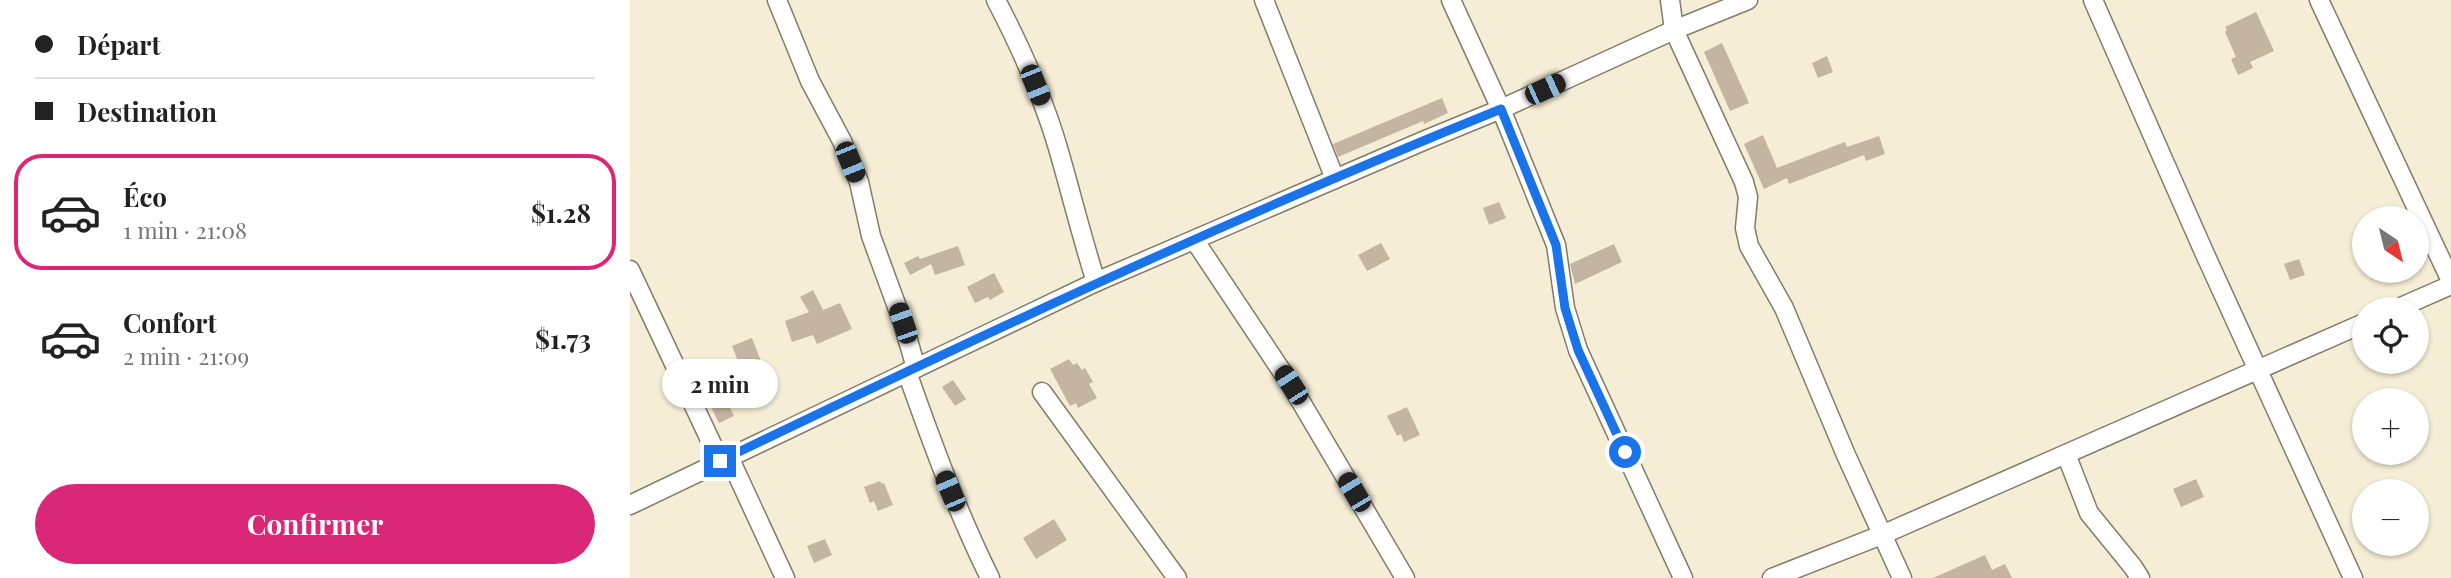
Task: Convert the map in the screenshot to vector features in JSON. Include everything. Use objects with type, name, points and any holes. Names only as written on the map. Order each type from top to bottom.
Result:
[{"type":"street","points":[[777,0],[810,80],[842,141],[859,182],[872,236],[892,291],[941,468],[990,578]]},
{"type":"street","points":[[996,0],[1041,98],[1096,282]]},
{"type":"street","points":[[1264,0],[1335,179]]},
{"type":"street","points":[[1451,0],[1501,109],[1556,245],[1565,308],[1578,350],[1683,578]]},
{"type":"street","points":[[1670,0],[1674,30],[1744,182],[1748,197],[1745,228],[1749,246],[1784,308],[1902,578]]},
{"type":"street","points":[[630,505],[1096,282],[1748,0]]},
{"type":"street","points":[[2093,0],[2256,369],[2353,578]]},
{"type":"street","points":[[2319,0],[2451,283],[2421,297]]},
{"type":"street","points":[[1195,241],[1291,385],[1405,578]]},
{"type":"street","points":[[630,270],[785,578]]},
{"type":"street","points":[[1772,578],[1884,534],[2352,328]]},
{"type":"street","points":[[1042,392],[1177,578]]},
{"type":"street","points":[[2066,454],[2089,513],[2140,578]]},
{"type":"building","points":[[2256,12],[2274,51],[2250,62],[2253,68],[2238,75],[2231,59],[2236,57],[2225,27]]},
{"type":"building","points":[[1722,43],[1749,103],[1730,111],[1704,52]]},
{"type":"building","points":[[1827,56],[1833,72],[1818,78],[1812,63]]},
{"type":"building","points":[[1442,98],[1448,113],[1338,157],[1333,144]]},
{"type":"building","points":[[1763,135],[1777,168],[1845,142],[1847,147],[1879,136],[1885,154],[1866,161],[1864,155],[1789,184],[1787,178],[1764,189],[1744,144]]},
{"type":"building","points":[[1499,202],[1506,218],[1489,225],[1483,208]]},
{"type":"building","points":[[1381,243],[1390,259],[1367,271],[1358,255]]},
{"type":"building","points":[[1614,244],[1622,262],[1575,284],[1570,264]]},
{"type":"building","points":[[958,246],[965,265],[935,275],[931,264],[910,275],[904,263],[918,256],[920,259]]},
{"type":"building","points":[[2299,259],[2305,275],[2290,280],[2284,264]]},
{"type":"building","points":[[994,273],[1004,292],[990,300],[988,297],[975,303],[967,287]]},
{"type":"building","points":[[813,290],[823,310],[840,303],[852,329],[817,344],[813,335],[792,342],[785,321],[809,312],[800,297]]},
{"type":"building","points":[[752,338],[770,385],[751,393],[732,346]]},
{"type":"building","points":[[1069,359],[1073,365],[1077,363],[1082,370],[1085,368],[1093,382],[1089,384],[1097,398],[1078,408],[1076,403],[1070,406],[1050,369]]},
{"type":"building","points":[[953,380],[966,399],[955,406],[942,387]]},
{"type":"building","points":[[725,397],[734,416],[719,423],[710,405]]},
{"type":"building","points":[[1407,407],[1420,435],[1404,442],[1401,434],[1397,436],[1387,416]]},
{"type":"building","points":[[2196,479],[2204,497],[2181,507],[2173,489]]},
{"type":"building","points":[[880,481],[884,483],[893,505],[878,511],[874,501],[870,503],[864,487]]},
{"type":"building","points":[[1054,519],[1067,540],[1036,559],[1023,538]]},
{"type":"building","points":[[825,539],[832,555],[814,563],[807,546]]},
{"type":"building","points":[[1985,555],[1992,570],[2005,564],[2012,578],[1933,578]]},
{"type":"route","points":[[720,461],[1096,282],[1501,109],[1556,245],[1565,308],[1578,350],[1625,452]]}]
